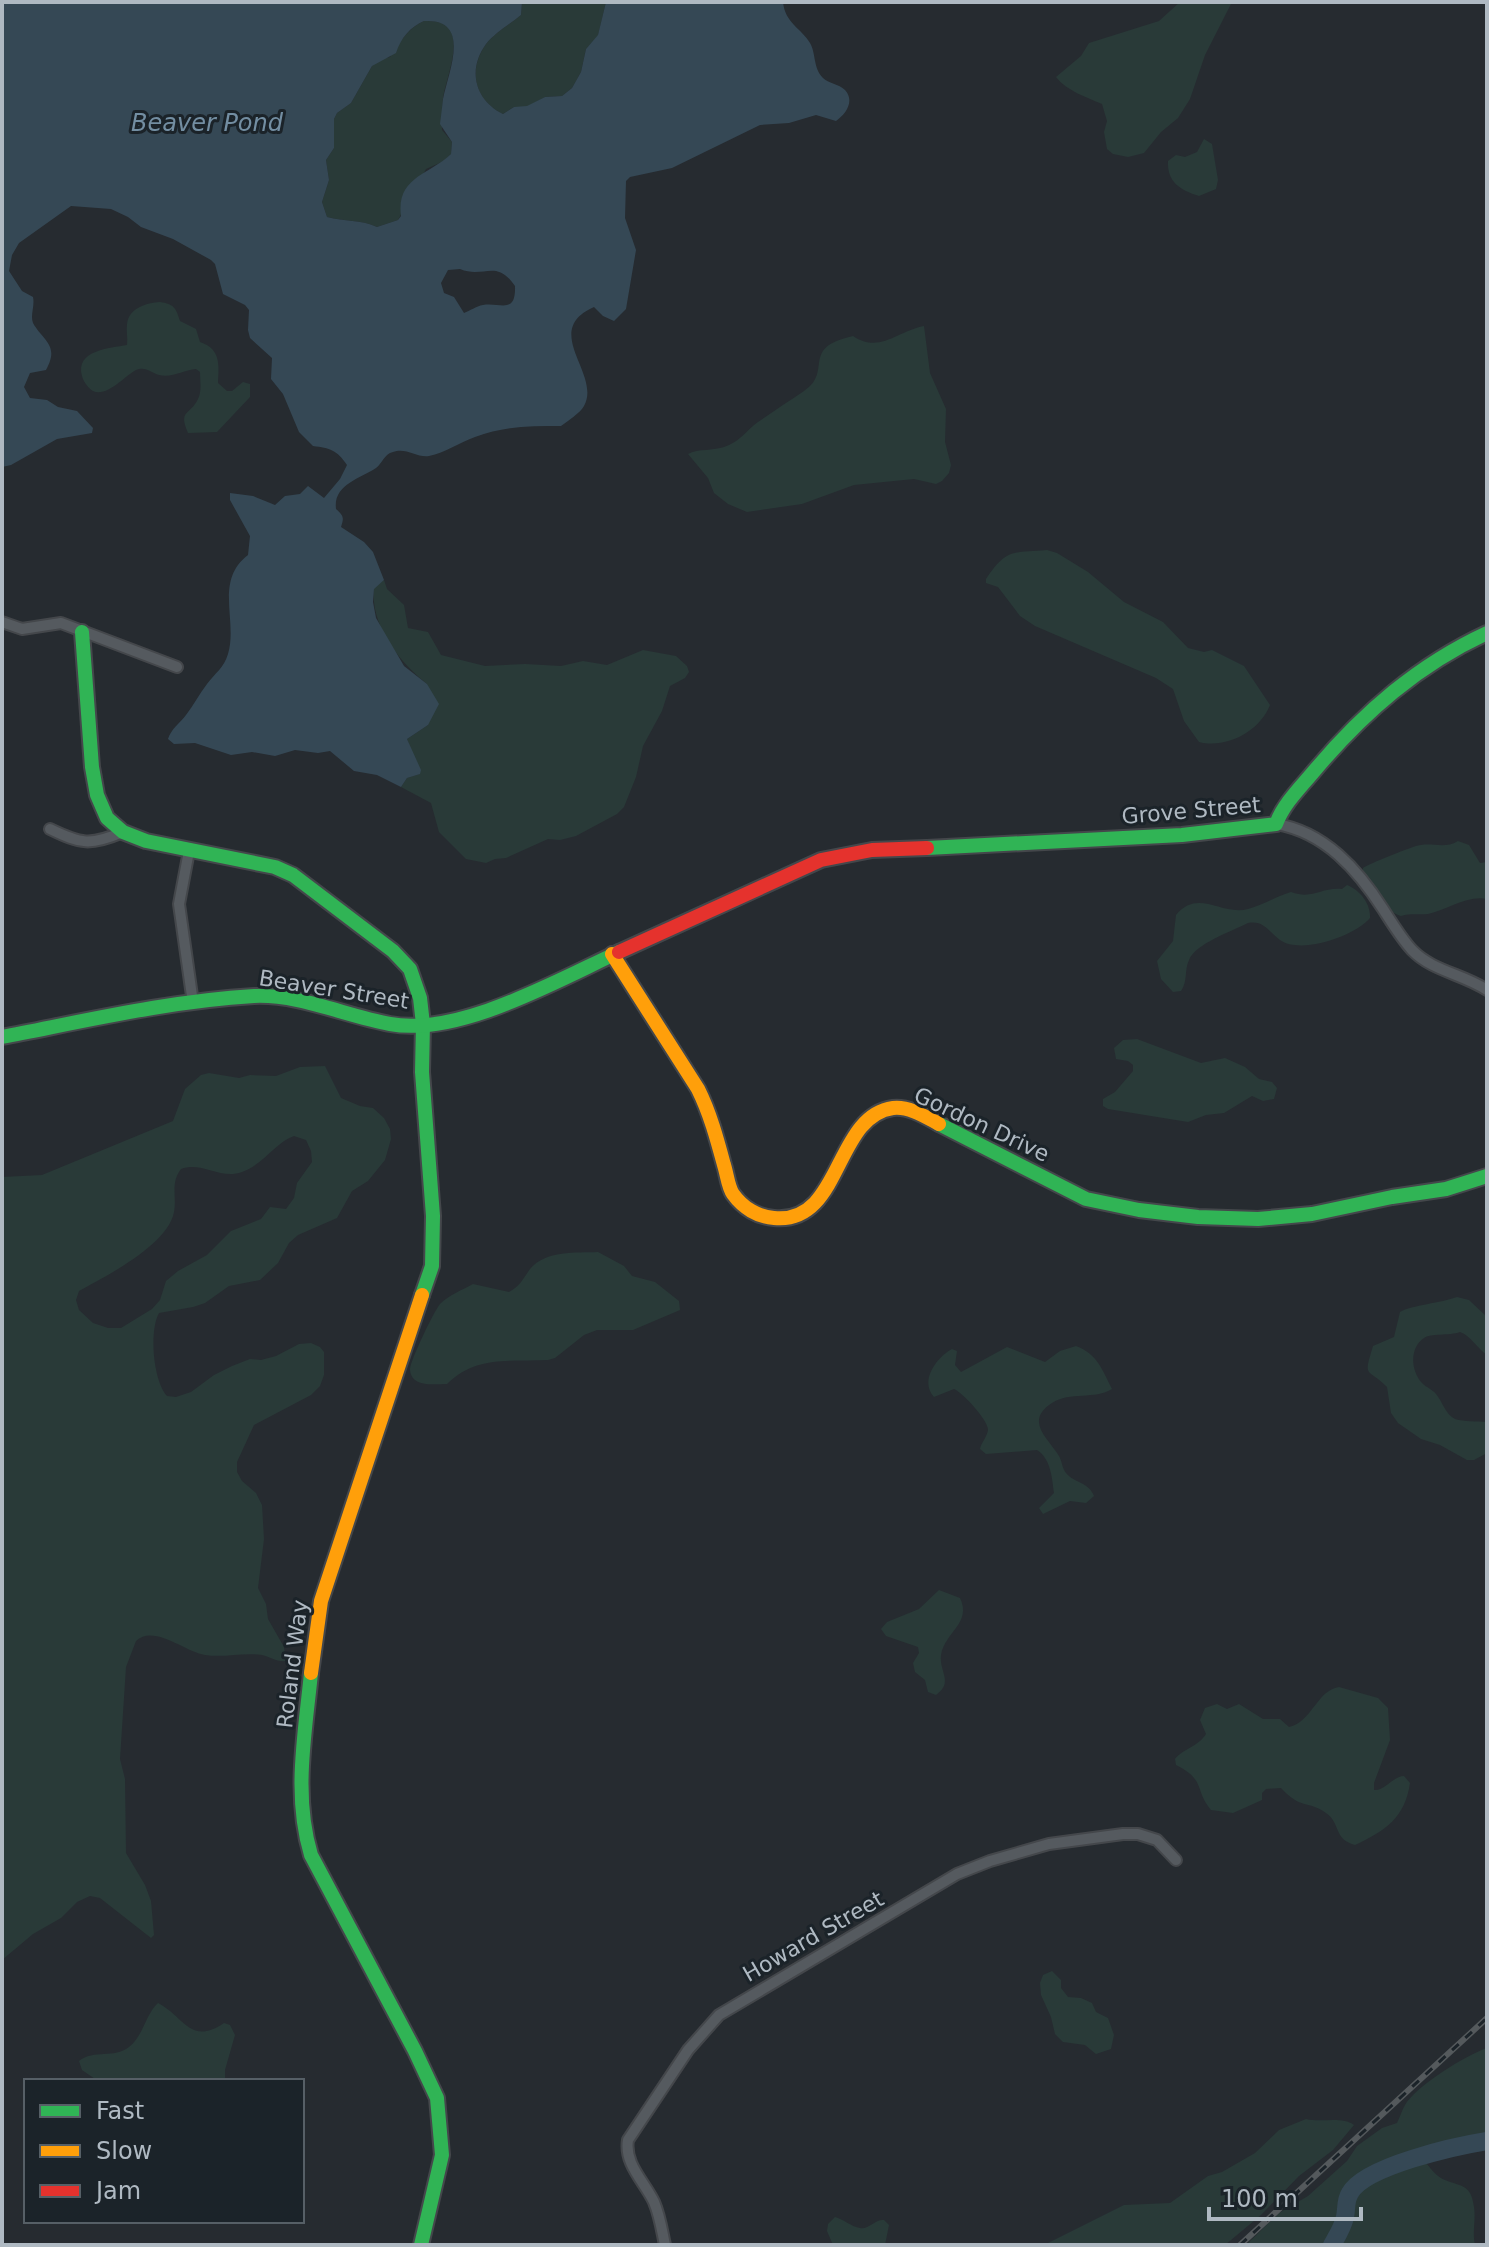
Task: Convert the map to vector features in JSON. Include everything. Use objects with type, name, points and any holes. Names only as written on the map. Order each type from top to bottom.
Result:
[{"type":"street","points":[[2,622],[22,629],[61,623],[177,667]]},
{"type":"street","points":[[50,829],[86,843],[105,840],[123,832],[107,818],[97,795],[92,767],[82,632]]},
{"type":"street","name":"Grove Street","points":[[821,860],[872,850],[1182,835],[1276,824],[1281,811],[1350,728],[1407,679],[1444,653],[1487,633]]},
{"type":"street","points":[[1276,824],[1308,833],[1342,857],[1375,896],[1414,953],[1432,965],[1487,990]]},
{"type":"street","name":"Roland Way","points":[[123,832],[189,851],[275,867],[293,875],[393,951],[410,969],[420,998],[422,1072],[433,1216],[432,1266],[321,1601],[312,1641],[300,1796],[304,1836],[311,1855],[437,2098],[441,2115],[442,2155],[421,2245]]},
{"type":"street","points":[[189,851],[179,904],[193,1003]]},
{"type":"street","name":"Beaver Street","points":[[2,1037],[228,998],[278,997],[394,1025],[456,1020],[507,1003],[821,860]]},
{"type":"street","name":"Gordon Drive","points":[[612,954],[698,1089],[708,1109],[732,1193],[748,1209],[762,1217],[783,1219],[798,1216],[816,1203],[867,1118],[894,1108],[914,1111],[1086,1199],[1154,1211],[1270,1219],[1442,1190],[1487,1176]]},
{"type":"street","name":"Howard Street","points":[[665,2245],[656,2207],[629,2160],[626,2150],[628,2140],[688,2050],[719,2015],[934,1886],[990,1861],[1049,1844],[1138,1834],[1157,1840],[1176,1860]]},
{"type":"shaded area","points":[[522,2],[606,2],[598,36],[586,49],[581,72],[572,88],[562,96],[545,97],[527,107],[514,107],[503,114],[480,93],[477,64],[486,44],[521,15]]},
{"type":"shaded area","points":[[1180,2],[1232,2],[1205,55],[1190,99],[1178,118],[1161,132],[1144,153],[1128,157],[1113,154],[1107,149],[1104,132],[1107,121],[1102,104],[1071,90],[1056,77],[1081,56],[1089,43],[1159,21]]},
{"type":"shaded area","points":[[424,21],[439,22],[449,28],[453,37],[454,49],[442,118],[442,130],[452,142],[451,154],[444,161],[426,169],[398,220],[377,227],[327,217],[322,202],[329,180],[326,160],[334,148],[334,119],[351,103],[372,66],[380,59],[390,57],[400,41]]},
{"type":"shaded area","points":[[1204,139],[1212,144],[1218,180],[1216,189],[1199,196],[1172,180],[1168,161],[1176,155],[1185,157],[1197,152]]},
{"type":"shaded area","points":[[160,302],[174,307],[180,321],[196,329],[200,342],[215,353],[218,383],[227,391],[232,391],[243,382],[250,384],[250,397],[217,432],[188,433],[185,425],[186,413],[200,393],[200,372],[196,369],[164,376],[140,369],[110,389],[98,392],[90,389],[83,378],[81,367],[89,356],[103,349],[127,345],[128,319],[135,310]]},
{"type":"shaded area","points":[[924,326],[930,373],[946,409],[945,442],[951,465],[942,481],[936,484],[914,479],[854,485],[802,504],[747,512],[728,504],[714,493],[708,478],[688,454],[733,443],[804,391],[817,376],[822,353],[837,341],[853,336],[872,343],[880,342]]},
{"type":"shaded area","points":[[1047,550],[1088,572],[1124,602],[1163,622],[1188,648],[1204,652],[1212,650],[1244,666],[1270,705],[1259,723],[1231,740],[1199,742],[1184,721],[1173,689],[1156,678],[1035,626],[1020,616],[998,587],[986,583],[993,569],[1005,557],[1018,552]]},
{"type":"shaded area","points":[[384,580],[387,589],[404,605],[408,628],[428,632],[441,655],[485,666],[561,666],[583,661],[607,665],[643,650],[676,656],[687,666],[689,672],[685,678],[670,686],[662,711],[643,746],[636,777],[624,807],[576,836],[548,839],[506,858],[486,863],[466,859],[439,832],[431,803],[401,787],[407,778],[419,774],[407,739],[428,725],[427,684],[397,654],[382,629],[374,602],[374,588]]},
{"type":"shaded area","points":[[1458,841],[1469,845],[1480,863],[1487,862],[1487,899],[1465,901],[1428,914],[1401,916],[1389,909],[1363,873],[1366,866],[1410,848],[1449,845]]},
{"type":"shaded area","points":[[1347,885],[1364,898],[1370,913],[1370,918],[1353,931],[1327,941],[1301,945],[1289,944],[1262,925],[1248,923],[1215,938],[1193,954],[1181,991],[1173,992],[1161,979],[1157,961],[1173,941],[1176,915],[1184,907],[1201,903],[1228,909],[1248,909],[1291,892],[1311,894],[1342,889]]},
{"type":"shaded area","points":[[1137,1039],[1201,1063],[1225,1058],[1245,1067],[1259,1079],[1272,1082],[1277,1088],[1274,1099],[1263,1101],[1252,1096],[1224,1113],[1206,1115],[1188,1122],[1108,1109],[1103,1106],[1103,1099],[1115,1092],[1133,1071],[1133,1065],[1128,1061],[1116,1059],[1114,1048],[1123,1040]]},
{"type":"shaded area","points":[[325,1066],[341,1098],[373,1108],[384,1118],[391,1139],[385,1160],[368,1181],[352,1191],[337,1218],[298,1235],[289,1243],[278,1263],[260,1280],[229,1286],[205,1303],[193,1307],[159,1313],[153,1343],[162,1389],[167,1396],[176,1397],[191,1392],[232,1366],[250,1359],[276,1356],[299,1344],[311,1343],[324,1352],[324,1375],[320,1386],[311,1395],[254,1425],[237,1462],[237,1472],[242,1481],[256,1493],[262,1505],[264,1539],[258,1588],[266,1604],[268,1619],[284,1647],[286,1661],[255,1654],[205,1655],[160,1637],[143,1637],[136,1641],[126,1667],[120,1759],[125,1779],[126,1853],[151,1901],[154,1935],[151,1938],[100,1898],[90,1896],[33,1934],[2,1960],[2,1177],[42,1175],[173,1121],[185,1089],[201,1075],[209,1073],[239,1078],[250,1075],[276,1076],[300,1067]],"holes":[[[294,1136],[306,1140],[312,1162],[297,1183],[294,1198],[286,1209],[270,1207],[261,1219],[231,1231],[207,1255],[166,1281],[160,1300],[152,1309],[121,1328],[93,1323],[79,1310],[76,1300],[79,1291],[148,1248],[169,1224],[174,1212],[176,1180],[181,1169],[196,1167],[234,1174],[257,1164]]]},
{"type":"shaded area","points":[[598,1252],[624,1266],[632,1276],[655,1282],[679,1301],[680,1310],[633,1330],[597,1330],[584,1335],[548,1360],[482,1364],[470,1368],[447,1384],[426,1384],[413,1378],[410,1369],[418,1346],[437,1308],[447,1298],[473,1284],[509,1292],[544,1258]]},
{"type":"shaded area","points":[[1457,1297],[1469,1300],[1487,1317],[1487,1355],[1460,1332],[1424,1338],[1416,1348],[1413,1360],[1418,1378],[1436,1394],[1452,1417],[1462,1421],[1487,1422],[1487,1453],[1474,1460],[1467,1460],[1440,1445],[1421,1439],[1398,1423],[1391,1413],[1387,1387],[1368,1368],[1373,1346],[1394,1337],[1400,1312]]},
{"type":"shaded area","points":[[1076,1346],[1094,1358],[1112,1389],[1059,1399],[1044,1410],[1039,1423],[1066,1473],[1089,1488],[1094,1496],[1086,1503],[1070,1501],[1043,1514],[1039,1508],[1054,1493],[1050,1469],[1042,1454],[1037,1450],[986,1454],[980,1449],[988,1430],[980,1414],[954,1389],[934,1397],[928,1384],[929,1377],[936,1363],[952,1349],[957,1351],[955,1365],[961,1372],[1007,1347],[1045,1362],[1060,1351]]},
{"type":"shaded area","points":[[939,1590],[960,1598],[963,1614],[943,1647],[941,1661],[945,1681],[936,1695],[928,1692],[925,1680],[915,1672],[913,1663],[919,1653],[918,1647],[886,1636],[881,1629],[887,1622],[919,1609]]},
{"type":"shaded area","points":[[1339,1687],[1378,1698],[1388,1708],[1390,1740],[1374,1790],[1404,1776],[1410,1783],[1404,1805],[1392,1822],[1355,1845],[1343,1839],[1326,1813],[1299,1802],[1281,1788],[1266,1789],[1262,1800],[1233,1813],[1211,1810],[1196,1780],[1176,1765],[1175,1759],[1206,1734],[1200,1720],[1205,1708],[1217,1704],[1227,1709],[1239,1704],[1263,1719],[1280,1719],[1289,1727],[1303,1719],[1331,1689]]},
{"type":"shaded area","points":[[1052,1971],[1061,1980],[1061,1988],[1068,1997],[1092,2003],[1096,2012],[1108,2018],[1114,2035],[1111,2049],[1096,2054],[1085,2045],[1063,2042],[1055,2034],[1041,1995],[1040,1983],[1043,1975]]},
{"type":"shaded area","points":[[158,2003],[195,2030],[203,2032],[224,2023],[230,2025],[235,2035],[225,2079],[95,2079],[82,2070],[79,2061],[85,2057],[117,2053],[129,2047],[138,2037]]},
{"type":"shaded area","points":[[1487,2048],[1487,2138],[1449,2149],[1426,2163],[1440,2177],[1471,2194],[1475,2245],[1246,2245],[1279,2213],[1308,2196],[1347,2161],[1357,2146],[1382,2128],[1397,2123],[1411,2097],[1430,2080]]},
{"type":"shaded area","points":[[1306,2119],[1344,2121],[1354,2125],[1333,2150],[1299,2176],[1261,2215],[1225,2245],[1044,2245],[1124,2205],[1170,2203],[1208,2176],[1222,2172],[1255,2153],[1279,2130]]},
{"type":"shaded area","points":[[835,2217],[863,2228],[884,2220],[889,2225],[885,2245],[833,2245],[827,2231],[828,2224]]},
{"type":"water","name":"Beaver Pond","points":[[2,2],[522,2],[521,15],[486,44],[477,64],[480,93],[503,114],[545,97],[562,96],[572,88],[581,72],[586,49],[598,35],[606,2],[783,2],[790,20],[810,43],[820,74],[848,94],[848,107],[836,121],[816,115],[789,123],[760,125],[672,168],[630,177],[626,181],[625,218],[636,250],[626,309],[614,321],[594,307],[579,317],[572,328],[572,340],[586,380],[587,394],[584,406],[574,417],[561,426],[518,427],[486,433],[429,456],[393,452],[339,494],[336,509],[343,517],[341,527],[373,552],[384,580],[374,589],[376,618],[404,666],[427,684],[439,704],[428,725],[407,739],[421,770],[420,774],[407,778],[401,787],[377,775],[354,771],[330,751],[295,750],[275,756],[252,752],[231,755],[195,743],[174,744],[168,739],[222,667],[228,654],[231,628],[229,589],[238,565],[248,555],[250,536],[230,500],[230,493],[253,496],[275,505],[285,496],[300,494],[308,486],[324,498],[347,465],[336,453],[313,446],[299,432],[283,394],[271,379],[272,358],[250,338],[249,310],[223,294],[215,264],[211,260],[173,239],[141,227],[111,209],[71,206],[19,243],[12,255],[9,271],[22,291],[33,297],[33,323],[51,349],[46,370],[30,373],[24,387],[30,398],[47,400],[58,407],[77,411],[93,428],[92,433],[57,439],[2,467]],"holes":[[[424,21],[439,22],[448,28],[453,38],[454,49],[440,124],[452,142],[451,154],[409,185],[398,220],[377,227],[327,217],[322,202],[329,180],[326,160],[334,148],[334,119],[351,103],[372,66],[396,53],[407,34]],[[448,270],[502,273],[515,286],[513,301],[506,305],[480,306],[464,313],[454,297],[444,293],[441,283]]]},
{"type":"waterway","points":[[1332,2245],[1344,2221],[1348,2196],[1359,2183],[1373,2174],[1412,2159],[1487,2141]]},
{"type":"railway","points":[[1240,2245],[1487,2018]]},
{"type":"traffic: fast","points":[[82,632],[92,767],[97,795],[107,818],[123,832],[146,841],[275,867],[293,875],[393,951],[410,969],[420,998],[423,1024],[422,1072],[433,1216],[432,1266],[422,1295]]},
{"type":"traffic: fast","points":[[927,848],[1182,835],[1276,824],[1299,789],[1373,710],[1415,675],[1487,633]]},
{"type":"traffic: fast","points":[[2,1037],[159,1007],[254,996],[288,998],[390,1024],[417,1026],[446,1022],[507,1003],[619,952]]},
{"type":"traffic: fast","points":[[939,1124],[1086,1199],[1139,1210],[1198,1217],[1258,1219],[1312,1214],[1446,1189],[1487,1176]]},
{"type":"traffic: fast","points":[[311,1673],[302,1787],[311,1855],[437,2098],[442,2155],[421,2245]]},
{"type":"traffic: slow","points":[[612,954],[698,1089],[713,1126],[731,1191],[751,1211],[774,1218],[796,1216],[813,1205],[859,1130],[874,1115],[899,1108],[939,1124]]},
{"type":"traffic: slow","points":[[311,1673],[321,1601],[422,1295]]},
{"type":"traffic: jam","points":[[619,952],[821,860],[872,850],[927,848]]}]
